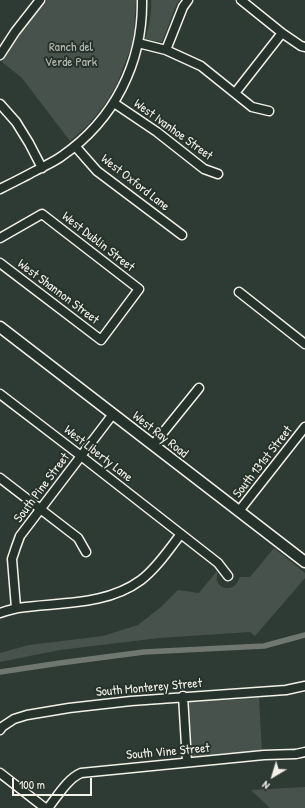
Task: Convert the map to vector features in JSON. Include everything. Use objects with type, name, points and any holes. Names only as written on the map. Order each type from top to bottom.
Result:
[{"type":"main road","name":"West Ray Road","points":[[0,327],[305,562]]},
{"type":"street","points":[[0,55],[15,32],[40,0]]},
{"type":"street","points":[[0,189],[61,157],[83,140],[99,123],[114,103],[131,68],[138,43],[142,16],[142,0]]},
{"type":"street","points":[[166,50],[183,7],[188,0]]},
{"type":"street","points":[[241,0],[301,46],[305,47]]},
{"type":"street","points":[[235,93],[282,32]]},
{"type":"street","points":[[138,43],[166,50],[201,66],[252,107],[269,111]]},
{"type":"street","name":"West Ivanhoe Street","points":[[114,103],[157,132],[204,169],[218,174]]},
{"type":"street","points":[[0,104],[16,122],[42,168]]},
{"type":"street","name":"West Oxford Lane","points":[[75,146],[97,171],[182,235]]},
{"type":"street","name":"West Dublin Street","points":[[2,236],[42,214],[139,289],[101,340]]},
{"type":"street","points":[[0,227],[2,236]]},
{"type":"street","name":"West Shannon Street","points":[[0,263],[101,340]]},
{"type":"street","points":[[239,292],[305,344]]},
{"type":"street","points":[[153,445],[199,388]]},
{"type":"street","name":"West Liberty Lane","points":[[0,394],[218,563],[228,576]]},
{"type":"street","name":"South Pine Street","points":[[16,608],[12,559],[20,536],[113,414]]},
{"type":"street","name":"South 131st Street","points":[[239,511],[305,427]]},
{"type":"street","points":[[0,478],[78,538],[86,552]]},
{"type":"street","points":[[0,613],[16,608],[95,600],[127,589],[151,571],[181,534]]},
{"type":"street","name":"South Monterey Street","points":[[0,730],[14,719],[27,715],[76,707],[183,696],[286,690],[305,686]]},
{"type":"street","points":[[183,696],[187,762]]},
{"type":"street","name":"South Vine Street","points":[[47,808],[71,779],[80,773],[305,752]]},
{"type":"street","points":[[0,773],[47,808]]},
{"type":"green space","name":"Ranch del Verde Park","points":[[46,0],[136,0],[132,45],[116,86],[105,104],[88,125],[70,141],[22,78],[2,62],[24,27]]},
{"type":"green space","points":[[151,0],[180,0],[177,3],[162,42],[145,39],[150,20]]},
{"type":"green space","points":[[274,548],[305,573],[305,578],[255,636],[250,632],[159,638],[60,650],[0,662],[0,653],[29,645],[103,636],[138,625],[161,607],[178,590],[199,593],[217,571],[218,583],[224,588],[230,588],[236,584],[240,577],[250,577]]},
{"type":"green space","points":[[259,698],[262,752],[192,757],[188,702]]},
{"type":"green space","points":[[305,787],[305,808],[270,808],[251,790]]},
{"type":"waterway","points":[[0,672],[144,652],[264,646],[305,635]]}]
